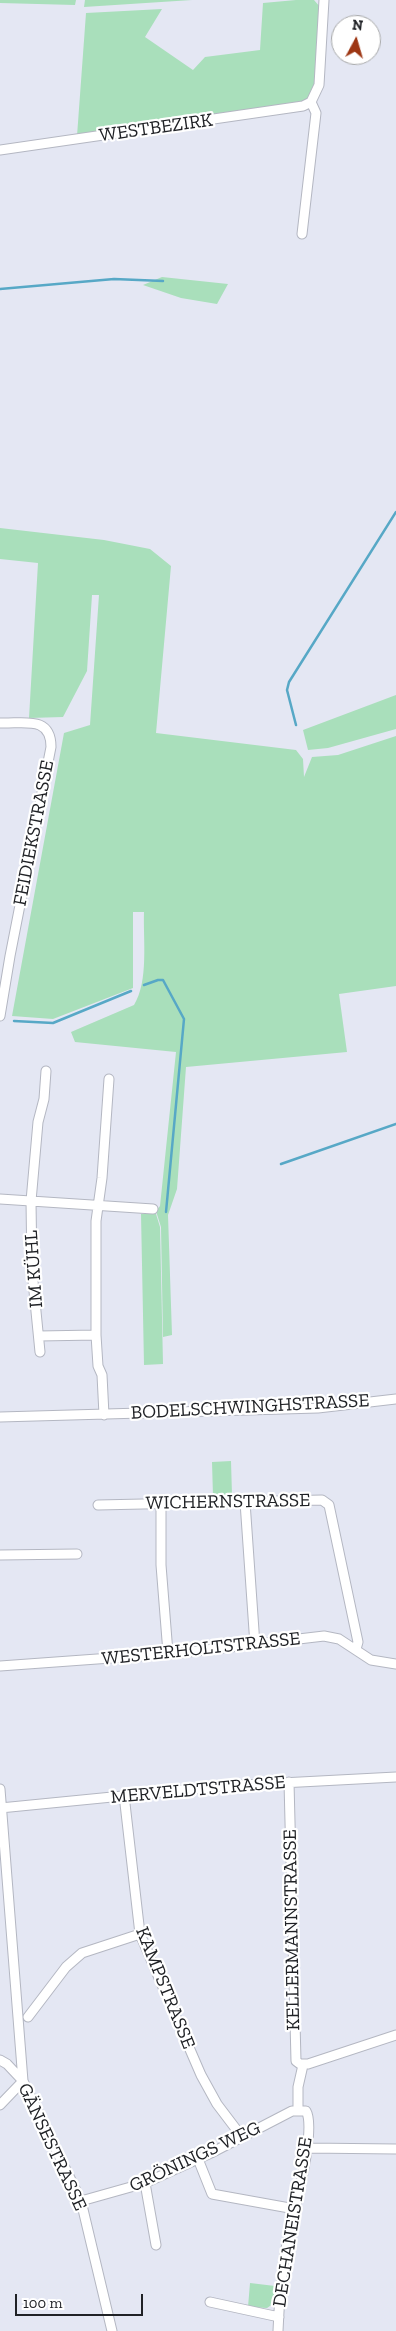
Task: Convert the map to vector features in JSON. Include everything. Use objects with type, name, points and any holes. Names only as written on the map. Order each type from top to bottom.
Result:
[{"type":"street","points":[[302,234],[316,113],[311,102],[319,85],[324,0]]},
{"type":"street","name":"WESTBEZIRK","points":[[0,150],[303,106],[311,102]]},
{"type":"street","name":"FEIDIEKSTRASSE","points":[[0,723],[37,724],[44,726],[49,731],[51,747],[0,1016]]},
{"type":"street","name":"IM KÜHL","points":[[40,1352],[32,1271],[30,1202],[38,1122],[44,1099],[46,1070]]},
{"type":"street","points":[[39,1336],[96,1335],[96,1221],[108,1079]]},
{"type":"street","name":"IM KÜHL","points":[[0,1199],[152,1209]]},
{"type":"street","name":"BODELSCHWINGHSTRASSE","points":[[96,1335],[98,1366],[102,1374],[104,1415]]},
{"type":"street","name":"BODELSCHWINGHSTRASSE","points":[[0,1417],[318,1408],[396,1399]]},
{"type":"street","name":"WICHERNSTRASSE","points":[[98,1505],[322,1500],[329,1504],[358,1642],[356,1649]]},
{"type":"street","points":[[245,1502],[255,1645]]},
{"type":"street","points":[[161,1503],[161,1565],[168,1653]]},
{"type":"street","points":[[0,1555],[77,1554]]},
{"type":"street","name":"WESTERHOLTSTRASSE","points":[[0,1666],[255,1645],[324,1636],[339,1639],[371,1660],[396,1664]]},
{"type":"street","name":"MERVELDTSTRASSE","points":[[1,1808],[124,1795],[289,1782],[396,1777]]},
{"type":"street","name":"KELLERMANNSTRASSE","points":[[289,1782],[295,1971],[294,2048],[296,2061],[307,2063]]},
{"type":"street","points":[[0,1789],[23,2081],[0,2105]]},
{"type":"street","name":"KAMPSTRASSE","points":[[124,1795],[140,1934],[201,2076],[217,2104],[242,2137]]},
{"type":"street","points":[[28,2017],[66,1967],[82,1953],[140,1934]]},
{"type":"street","points":[[298,2110],[298,2087],[307,2063],[396,2034]]},
{"type":"street","name":"GÄNSESTRASSE","points":[[0,2060],[7,2064],[23,2081],[81,2201],[112,2331]]},
{"type":"street","name":"GRÖNINGS WEG","points":[[81,2201],[145,2183],[298,2110]]},
{"type":"street","name":"DECHANEISTRASSE","points":[[278,2331],[284,2258],[308,2148],[307,2112],[298,2110]]},
{"type":"street","points":[[308,2148],[396,2149]]},
{"type":"street","points":[[198,2159],[212,2194],[295,2209]]},
{"type":"street","points":[[145,2183],[156,2244]]},
{"type":"street","points":[[210,2302],[279,2318]]},
{"type":"green space","points":[[0,0],[76,0],[75,5],[0,3]]},
{"type":"green space","points":[[85,0],[192,0],[84,7]]},
{"type":"green space","points":[[314,0],[320,7],[314,89],[305,101],[77,136],[86,13],[162,9],[145,37],[193,70],[205,57],[260,50],[263,3]]},
{"type":"green space","points":[[162,277],[228,284],[217,304],[181,298],[143,285]]},
{"type":"green space","points":[[0,528],[104,540],[150,549],[171,566],[156,733],[296,750],[303,759],[304,777],[312,757],[338,755],[396,736],[396,986],[339,994],[347,1052],[186,1067],[177,1189],[168,1215],[172,1335],[163,1337],[161,1227],[156,1211],[160,1206],[176,1052],[75,1042],[71,1032],[134,1005],[142,984],[144,912],[133,912],[133,988],[53,1019],[12,1016],[64,733],[90,725],[99,595],[92,595],[87,671],[63,717],[29,718],[38,563],[0,559]]},
{"type":"green space","points":[[396,695],[396,729],[328,748],[308,750],[303,730]]},
{"type":"green space","points":[[141,1214],[156,1214],[160,1227],[163,1364],[144,1365]]},
{"type":"green space","points":[[231,1461],[232,1495],[213,1496],[212,1462]]},
{"type":"green space","points":[[250,2283],[275,2286],[273,2304],[267,2308],[248,2307]]},
{"type":"waterway","points":[[0,289],[114,279],[163,281]]},
{"type":"waterway","points":[[296,725],[287,690],[289,682],[396,512]]},
{"type":"waterway","points":[[144,985],[163,980],[184,1019],[166,1212]]},
{"type":"waterway","points":[[14,1021],[53,1023],[131,991]]},
{"type":"waterway","points":[[281,1164],[396,1124]]}]
